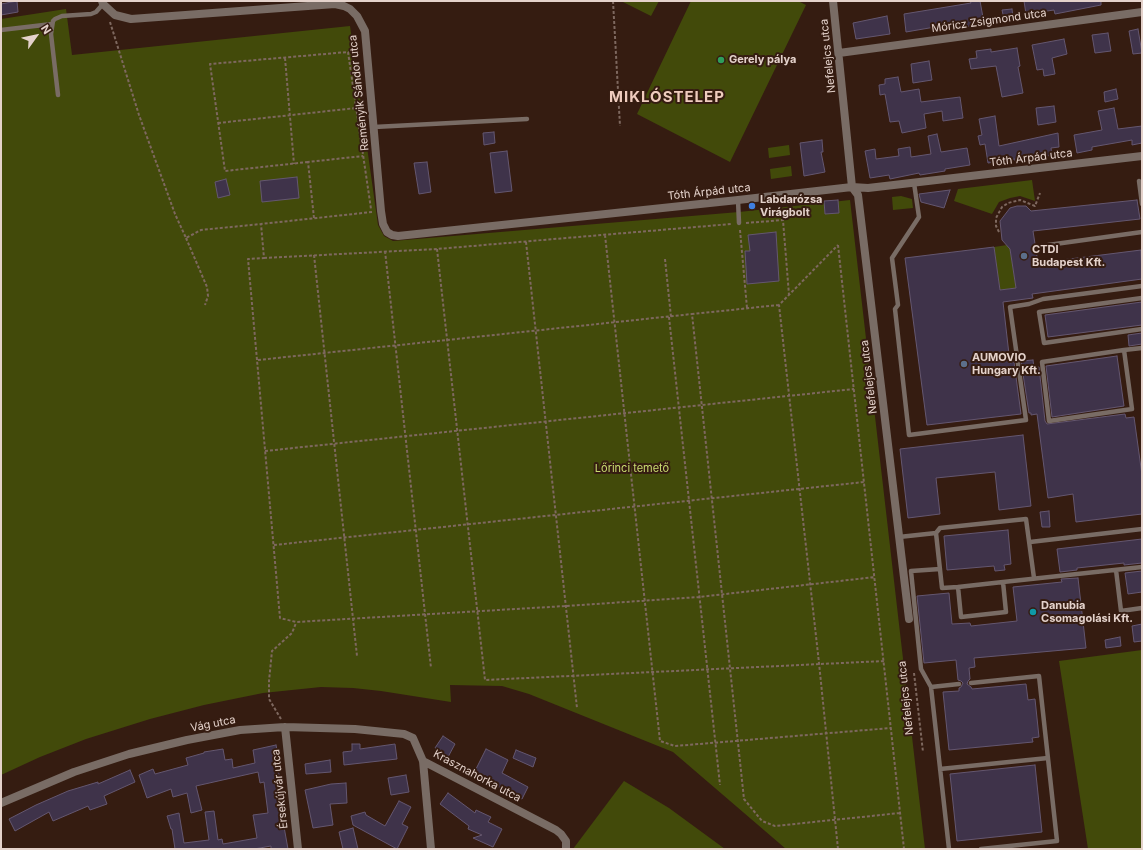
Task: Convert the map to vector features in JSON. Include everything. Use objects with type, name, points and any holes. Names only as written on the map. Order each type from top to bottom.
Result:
[{"type":"street","name":"Nefelejcs utca","points":[[833,1],[852,187],[858,195],[909,619]]},
{"type":"street","name":"Reményik Sándor utca","points":[[102,3],[115,15],[131,19],[335,4],[350,9],[357,16],[364,31],[383,224],[387,232],[398,236]]},
{"type":"street","name":"Móricz Zsigmond utca","points":[[839,53],[1142,12]]},
{"type":"street","name":"Tóth Árpád utca","points":[[398,236],[852,187],[868,188],[1142,156]]},
{"type":"street","name":"Vág utca","points":[[1,803],[74,772],[129,754],[240,730],[285,727],[355,729],[404,734],[413,738],[424,761]]},
{"type":"street","name":"Érsekújvár utca","points":[[285,727],[298,849]]},
{"type":"street","name":"Krasznahorka utca","points":[[424,761],[431,849]]},
{"type":"street","name":"Krasznahorka utca","points":[[424,761],[556,830],[561,834],[566,842],[566,849]]},
{"type":"lane","points":[[58,95],[52,24],[55,19],[59,17],[91,14],[96,12],[102,3]]},
{"type":"lane","points":[[1,30],[52,24]]},
{"type":"lane","points":[[374,127],[527,119]]},
{"type":"lane","points":[[1139,181],[1142,204]]},
{"type":"lane","points":[[914,183],[918,217],[892,258],[898,305],[895,310],[909,435],[1026,420],[1010,307],[1043,300],[1142,286]]},
{"type":"lane","points":[[738,200],[739,223]]},
{"type":"lane","points":[[1048,245],[1142,232]]},
{"type":"lane","points":[[1142,298],[1039,312],[1044,343],[1142,329]]},
{"type":"lane","points":[[1124,350],[1132,409],[1049,420],[1042,362],[1124,350],[1142,348]]},
{"type":"lane","points":[[1034,578],[1026,519],[940,528],[936,533],[942,588],[1116,570],[1142,566]]},
{"type":"lane","points":[[1030,542],[1142,529]]},
{"type":"lane","points":[[899,537],[936,533]]},
{"type":"lane","points":[[940,569],[911,571],[921,670],[931,687],[949,849]]},
{"type":"lane","points":[[1116,570],[1121,611],[1142,608]]},
{"type":"lane","points":[[958,587],[961,617],[984,615],[1006,612],[1003,582]]},
{"type":"lane","points":[[971,683],[1039,676],[1057,841],[981,849]]},
{"type":"lane","points":[[931,687],[958,684]]},
{"type":"lane","points":[[940,769],[1048,758]]},
{"type":"path","points":[[613,1],[620,126]]},
{"type":"path","points":[[102,3],[175,214],[207,287],[208,296],[205,305]]},
{"type":"path","points":[[186,238],[201,230],[371,212],[363,156],[348,52],[210,64],[225,171],[363,156]]},
{"type":"path","points":[[285,58],[294,164]]},
{"type":"path","points":[[218,123],[356,108]]},
{"type":"path","points":[[308,162],[314,218]]},
{"type":"path","points":[[999,232],[996,226],[996,218],[1002,207],[1008,203],[1020,200],[1035,206],[1040,193]]},
{"type":"path","points":[[790,295],[783,220],[437,249],[248,259],[280,618],[296,622],[353,620],[645,601],[699,597],[874,577]]},
{"type":"path","points":[[739,223],[746,308]]},
{"type":"path","points":[[261,224],[264,258]]},
{"type":"path","points":[[605,235],[660,741],[674,746],[891,728]]},
{"type":"path","points":[[526,241],[577,708]]},
{"type":"path","points":[[258,360],[779,305],[838,245],[904,849]]},
{"type":"path","points":[[437,249],[485,680],[884,660]]},
{"type":"path","points":[[385,251],[431,668]]},
{"type":"path","points":[[314,255],[357,656]]},
{"type":"path","points":[[665,259],[679,408],[720,785]]},
{"type":"path","points":[[779,305],[838,849]]},
{"type":"path","points":[[692,314],[744,799],[762,821],[775,826],[900,813]]},
{"type":"path","points":[[265,452],[854,389]]},
{"type":"path","points":[[274,545],[864,482]]},
{"type":"path","points":[[285,727],[283,721],[269,699],[272,651],[292,633],[296,622]]},
{"type":"path","name":"Nefelejcs utca","points":[[914,673],[923,752]]},
{"type":"green space","points":[[621,1],[659,1],[651,16]]},
{"type":"green space","name":"Gerely pálya","points":[[691,1],[798,1],[806,5],[730,162],[637,114]]},
{"type":"green space","name":"Lőrinci temető","points":[[66,9],[72,55],[350,26],[378,225],[384,236],[393,241],[739,212],[850,200],[925,849],[786,849],[673,752],[529,694],[502,686],[450,685],[451,702],[353,688],[321,687],[263,693],[204,705],[150,719],[86,739],[40,757],[1,775],[1,19]]},
{"type":"green space","points":[[789,145],[790,155],[769,158],[768,148]]},
{"type":"green space","points":[[791,166],[792,176],[771,179],[770,169]]},
{"type":"green space","points":[[1032,180],[1035,201],[1020,196],[1010,198],[999,202],[992,214],[954,201],[958,189]]},
{"type":"green space","points":[[901,196],[912,199],[913,208],[893,210],[892,197]]},
{"type":"green space","points":[[1007,245],[1010,249],[1016,288],[1000,290],[994,247]]},
{"type":"green space","points":[[1142,650],[1142,849],[1088,849],[1059,661]]},
{"type":"green space","points":[[624,781],[669,808],[725,849],[573,849]]},
{"type":"building","points":[[17,1],[18,12],[1,15],[1,4]]},
{"type":"building","points":[[970,1],[980,1],[984,23],[965,27],[964,22],[906,32],[904,14],[971,3]]},
{"type":"building","points":[[1024,1],[1101,1],[1101,5],[1055,14],[1054,10],[1026,14]]},
{"type":"building","points":[[1012,9],[1013,18],[1004,19],[1002,10]]},
{"type":"building","points":[[887,16],[890,34],[856,39],[853,23]]},
{"type":"building","points":[[1138,29],[1142,53],[1133,54],[1129,31]]},
{"type":"building","points":[[1108,33],[1111,51],[1095,53],[1092,35]]},
{"type":"building","points":[[1064,39],[1067,54],[1052,58],[1055,74],[1044,76],[1043,69],[1037,70],[1032,45]]},
{"type":"building","points":[[1017,48],[1020,66],[1018,67],[1023,93],[1002,97],[996,66],[971,69],[969,59],[977,58],[976,51],[991,49],[991,52]]},
{"type":"building","points":[[929,61],[932,80],[913,83],[911,64]]},
{"type":"building","points":[[898,77],[901,92],[919,89],[921,102],[960,97],[963,118],[943,121],[942,111],[924,114],[926,128],[902,133],[899,121],[890,122],[885,94],[880,95],[879,85],[885,84],[885,79]]},
{"type":"building","points":[[1116,89],[1118,99],[1105,102],[1104,92]]},
{"type":"building","points":[[1054,106],[1056,122],[1038,125],[1036,108]]},
{"type":"building","points":[[1114,108],[1118,129],[1142,126],[1142,143],[1132,145],[1132,140],[1092,147],[1092,150],[1077,153],[1074,135],[1102,130],[1098,111]]},
{"type":"building","points":[[995,116],[999,146],[1058,133],[1059,147],[1051,148],[1052,155],[1042,157],[1042,155],[1015,161],[1015,159],[988,163],[985,144],[980,145],[978,136],[982,135],[979,119]]},
{"type":"building","points":[[494,132],[495,143],[484,145],[483,133]]},
{"type":"building","points":[[937,134],[941,152],[967,148],[970,165],[945,169],[945,171],[920,175],[919,173],[890,179],[889,175],[870,178],[865,151],[875,149],[876,159],[899,156],[898,149],[910,147],[911,157],[931,154],[928,136]]},
{"type":"building","points":[[822,140],[823,152],[821,152],[825,172],[804,176],[800,143]]},
{"type":"building","points":[[507,151],[512,191],[495,193],[490,153]]},
{"type":"building","points":[[427,162],[431,192],[419,194],[414,163]]},
{"type":"building","points":[[297,177],[299,198],[262,202],[260,181]]},
{"type":"building","points":[[226,179],[230,195],[218,198],[215,182]]},
{"type":"building","points":[[950,190],[944,208],[921,202],[919,194]]},
{"type":"building","points":[[838,200],[839,213],[825,214],[824,201]]},
{"type":"building","points":[[1137,200],[1140,219],[1033,231],[1038,263],[1141,250],[1142,279],[1032,294],[1033,298],[1003,302],[1010,363],[1014,362],[1021,414],[927,425],[905,258],[994,247],[1000,290],[1016,288],[1010,249],[1002,240],[1000,221],[1010,208],[1026,206],[1031,211]]},
{"type":"building","points":[[776,232],[779,281],[747,284],[745,251],[750,251],[748,235]]},
{"type":"building","points":[[1142,302],[1142,325],[1048,337],[1045,315]]},
{"type":"building","points":[[1142,333],[1142,344],[1129,346],[1128,335]]},
{"type":"building","points":[[1117,356],[1124,406],[1052,417],[1046,366]]},
{"type":"building","points":[[1033,360],[1034,368],[1039,367],[1045,421],[1047,424],[1125,414],[1126,418],[1134,417],[1142,475],[1142,514],[1076,522],[1073,494],[1048,498],[1037,414],[1031,415],[1031,413],[1029,413],[1021,361]]},
{"type":"building","points":[[1023,435],[1031,506],[999,510],[995,472],[936,478],[940,514],[908,518],[900,449]]},
{"type":"building","points":[[1049,511],[1050,527],[1042,527],[1040,512]]},
{"type":"building","points":[[1008,530],[1011,564],[1004,565],[1005,570],[995,571],[994,566],[947,570],[944,536]]},
{"type":"building","points":[[1142,539],[1142,563],[1124,565],[1124,563],[1077,568],[1077,570],[1060,572],[1057,549]]},
{"type":"building","points":[[1142,571],[1142,592],[1128,594],[1125,573]]},
{"type":"building","points":[[1078,578],[1086,648],[974,658],[975,667],[969,668],[970,679],[967,684],[972,689],[1026,684],[1028,700],[1035,699],[1039,737],[1032,738],[1033,742],[949,750],[943,692],[959,691],[959,688],[963,683],[958,680],[956,660],[924,663],[917,596],[949,593],[952,624],[970,623],[971,626],[1017,621],[1013,587],[1062,582],[1061,579]]},
{"type":"building","points":[[1142,624],[1142,641],[1134,642],[1132,626]]},
{"type":"building","points":[[1120,637],[1121,646],[1106,648],[1105,640]]},
{"type":"building","points":[[443,736],[455,744],[448,757],[435,748]]},
{"type":"building","points":[[352,744],[360,744],[360,749],[395,744],[397,759],[344,765],[343,752],[352,751]]},
{"type":"building","points":[[276,745],[279,760],[276,760],[280,779],[278,779],[281,810],[288,849],[271,849],[271,846],[254,849],[175,849],[172,829],[167,816],[179,813],[184,843],[209,840],[205,812],[214,811],[218,840],[222,839],[223,844],[257,838],[253,815],[268,813],[264,782],[260,783],[258,772],[196,786],[202,810],[191,813],[187,793],[173,797],[171,789],[147,798],[139,775],[153,769],[155,774],[188,765],[186,758],[204,752],[223,749],[225,760],[232,759],[233,768],[255,763],[253,750]]},
{"type":"building","points":[[486,749],[508,760],[502,773],[528,787],[522,799],[495,785],[494,787],[473,775]]},
{"type":"building","points":[[516,750],[536,758],[533,767],[513,758]]},
{"type":"building","points":[[330,760],[331,772],[306,774],[305,764]]},
{"type":"building","points":[[1035,765],[1042,832],[957,841],[950,774]]},
{"type":"building","points":[[130,770],[135,782],[104,796],[107,804],[90,810],[88,806],[53,821],[49,812],[15,831],[9,819],[68,791],[98,782],[98,784]]},
{"type":"building","points":[[406,775],[409,792],[391,795],[388,778]]},
{"type":"building","points":[[346,783],[347,803],[330,804],[333,825],[313,828],[305,790],[331,784]]},
{"type":"building","points":[[448,793],[475,813],[476,810],[491,817],[488,822],[502,829],[493,847],[473,838],[482,835],[468,829],[469,826],[440,804]]},
{"type":"building","points":[[399,801],[411,807],[402,824],[408,827],[397,849],[353,825],[351,816],[365,812],[366,815],[385,826]]},
{"type":"building","points":[[353,828],[358,849],[343,849],[339,832]]},
{"type":"place","name":"Gerely pálya","points":[[721,60]]},
{"type":"place","name":"Labdarózsa Virágbolt","points":[[752,206]]},
{"type":"place","name":"CTDI Budapest Kft.","points":[[1024,256]]},
{"type":"place","name":"AUMOVIO Hungary Kft.","points":[[964,364]]},
{"type":"place","name":"Danubia Csomagolási Kft.","points":[[1033,612]]},
{"type":"district","name":"MIKLÓSTELEP","points":[[667,97]]}]
